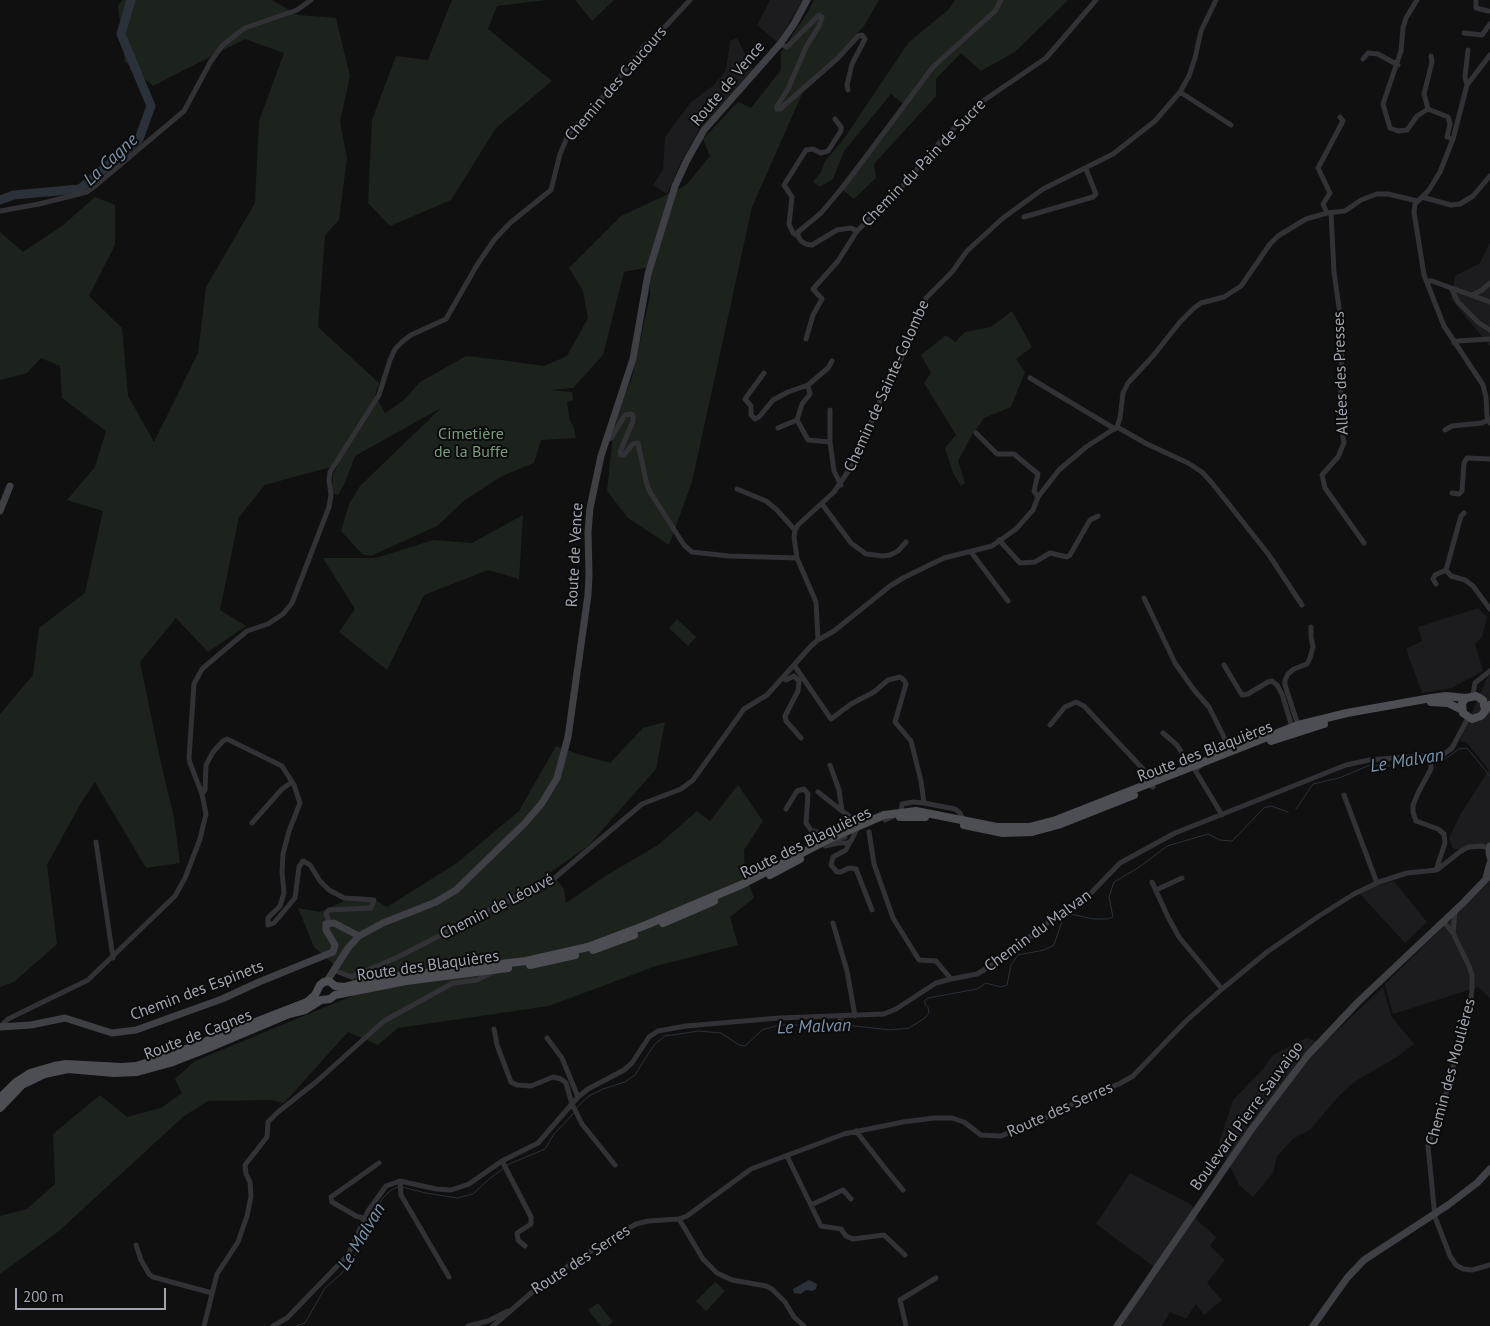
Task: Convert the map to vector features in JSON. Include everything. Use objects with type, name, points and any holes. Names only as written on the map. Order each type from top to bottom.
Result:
[{"type":"main road","name":"Route de Vence","points":[[333,971],[348,948],[360,936],[384,923],[436,902],[456,890],[525,823],[551,790],[557,778],[566,751],[588,595],[590,508],[605,442],[633,359],[648,274],[675,186],[704,130],[780,44],[807,0]]},
{"type":"main road","points":[[0,511],[10,486]]},
{"type":"main road","points":[[1446,696],[1470,696],[1486,698],[1484,703],[1487,708],[1478,718],[1468,718],[1462,710],[1448,703],[1416,702],[1446,696]]},
{"type":"main road","points":[[1462,710],[1462,703],[1470,696]]},
{"type":"main road","name":"Route des Blaquières","points":[[335,995],[406,981],[484,972],[568,957],[615,942],[746,887],[825,846],[881,821],[920,816],[1003,833],[1032,832],[1064,823],[1236,749],[1295,726],[1347,713],[1416,702]]},
{"type":"main road","name":"Route des Blaquières","points":[[1193,768],[1292,733],[1371,709]]},
{"type":"main road","name":"Route des Blaquières","points":[[332,983],[344,987],[382,978],[503,964],[567,952],[646,925],[743,884],[829,839],[852,834],[884,815],[916,811],[997,827],[1029,827],[1056,820],[1150,786]]},
{"type":"main road","points":[[1490,847],[1490,857]]},
{"type":"main road","name":"Boulevard Pierre Sauvaigo","points":[[1117,1326],[1298,1067],[1352,1008],[1456,910],[1488,877],[1490,864]]},
{"type":"main road","points":[[326,924],[334,924],[360,936]]},
{"type":"main road","name":"Chemin des Espinets","points":[[0,1027],[31,1025],[65,1018],[112,1033],[136,1030],[222,999],[333,952],[335,945],[326,930],[326,924]]},
{"type":"main road","points":[[332,983],[320,985],[318,991],[324,999],[330,999],[335,995],[332,983],[333,971]]},
{"type":"main road","name":"Route de Cagnes","points":[[0,1098],[16,1082],[30,1074],[54,1066],[66,1064],[122,1067],[150,1062],[306,1002],[318,991]]},
{"type":"main road","name":"Route de Cagnes","points":[[0,1108],[22,1085],[45,1074],[68,1069],[124,1073],[150,1069],[206,1049],[289,1014],[305,1010],[324,999]]},
{"type":"main road","points":[[1313,1326],[1347,1278],[1364,1260],[1435,1214],[1477,1183],[1490,1169]]},
{"type":"street","points":[[0,211],[87,192],[184,111],[211,61],[222,46],[238,32],[297,10],[311,0]]},
{"type":"street","name":"Chemin des Caucours","points":[[202,794],[189,758],[194,684],[202,668],[247,631],[268,624],[283,614],[292,603],[329,507],[331,495],[330,472],[379,395],[390,360],[396,349],[402,341],[411,335],[446,319],[477,265],[494,240],[510,223],[551,190],[560,154],[569,133],[611,88],[644,46],[690,0]]},
{"type":"street","points":[[835,118],[841,127],[841,131],[828,151],[821,153],[813,148],[806,150],[784,185],[792,197],[789,224],[798,236],[798,232],[821,213],[847,182],[934,67],[994,11],[1001,0]]},
{"type":"street","name":"Chemin du Pain de Sucre","points":[[798,236],[800,241],[812,245],[837,230],[851,228],[857,231],[899,190],[940,142],[980,103],[1046,58],[1096,0]]},
{"type":"street","name":"Chemin de Sainte-Colombe","points":[[822,504],[841,485],[854,463],[880,401],[909,343],[923,303],[929,294],[946,279],[967,251],[1003,218],[1043,189],[1086,169],[1125,146],[1155,121],[1180,92],[1189,76],[1202,31],[1216,0]]},
{"type":"street","points":[[1417,0],[1406,18],[1398,65],[1383,104],[1390,128],[1398,131],[1407,130],[1417,116],[1428,109]]},
{"type":"street","points":[[1476,0],[1476,8],[1488,11]]},
{"type":"street","name":"Route de Vence","points":[[780,44],[787,47],[819,15],[822,17],[822,21],[806,47],[788,89],[776,106],[777,109],[780,110],[838,58],[858,36],[862,35],[865,39],[852,64],[847,85],[848,90]]},
{"type":"street","points":[[1464,33],[1482,35],[1490,24]]},
{"type":"street","points":[[1467,85],[1465,77],[1468,50]]},
{"type":"street","points":[[1362,59],[1368,53],[1378,54],[1398,65]]},
{"type":"street","points":[[1445,430],[1452,426],[1489,422],[1486,397],[1483,385],[1441,322],[1422,269],[1414,208],[1440,172],[1453,139],[1467,85],[1490,55]]},
{"type":"street","points":[[1428,109],[1424,94],[1432,62],[1431,56]]},
{"type":"street","points":[[1180,92],[1231,125]]},
{"type":"street","points":[[1428,109],[1448,117],[1450,124],[1447,138],[1453,139]]},
{"type":"street","name":"Allées des Presses","points":[[1340,117],[1343,121],[1318,168],[1330,193],[1323,204],[1329,213],[1334,272],[1342,329],[1340,419],[1344,443],[1338,457],[1322,475],[1325,488],[1364,543]]},
{"type":"street","points":[[1024,218],[1093,197],[1096,194],[1086,169]]},
{"type":"street","points":[[1116,427],[1123,393],[1128,383],[1190,312],[1201,303],[1224,297],[1241,286],[1270,244],[1278,236],[1306,219],[1345,211],[1362,200],[1379,194],[1396,195],[1451,205],[1460,204],[1474,196],[1490,176]]},
{"type":"street","points":[[806,339],[813,315],[822,299],[814,289],[838,261],[857,231]]},
{"type":"street","points":[[1427,281],[1490,302]]},
{"type":"street","points":[[1472,295],[1490,283]]},
{"type":"street","points":[[1451,288],[1458,302],[1479,324],[1490,330]]},
{"type":"street","points":[[1454,343],[1458,341],[1490,340]]},
{"type":"street","points":[[764,373],[745,399],[752,406],[751,415],[755,419],[759,417],[773,400],[808,385],[828,368],[832,361]]},
{"type":"street","points":[[1030,378],[1147,444],[1188,463],[1202,472],[1269,555],[1302,605]]},
{"type":"street","points":[[808,385],[810,396],[802,404],[798,420],[808,440],[830,442]]},
{"type":"street","points":[[830,410],[830,442],[834,471],[841,485]]},
{"type":"street","points":[[605,442],[611,438],[626,415],[633,415],[633,421],[620,452],[621,455],[624,455],[635,443],[638,444],[650,492],[684,545],[692,552],[729,556],[797,558]]},
{"type":"street","points":[[778,428],[798,420]]},
{"type":"street","name":"Chemin de Léouvé","points":[[333,971],[351,977],[398,957],[515,897],[551,881],[642,804],[681,789],[693,780],[744,709],[766,695],[818,640],[834,631],[902,578],[944,558],[992,546],[1016,529],[1033,510],[1038,497],[1059,470],[1078,453],[1116,427]]},
{"type":"street","points":[[976,433],[997,454],[1014,454],[1038,474],[1034,491],[1038,497]]},
{"type":"street","points":[[1452,493],[1459,494],[1462,491],[1464,463],[1467,458],[1490,459]]},
{"type":"street","points":[[737,489],[766,501],[795,530]]},
{"type":"street","points":[[818,640],[816,602],[797,558],[794,537],[798,525],[822,504],[851,543],[866,554],[890,555],[898,551],[906,542]]},
{"type":"street","points":[[1464,513],[1460,516],[1446,570],[1450,576],[1465,580],[1474,586],[1490,608]]},
{"type":"street","points":[[999,540],[1020,563],[1035,562],[1053,553],[1066,557],[1070,555],[1090,520],[1098,516]]},
{"type":"street","points":[[971,552],[1008,601]]},
{"type":"street","points":[[1436,584],[1433,579],[1435,575],[1446,570]]},
{"type":"street","points":[[1144,598],[1175,662],[1194,690],[1209,707],[1227,742],[1236,749]]},
{"type":"street","points":[[1295,726],[1285,680],[1288,674],[1307,664],[1310,658],[1313,647],[1311,627]]},
{"type":"street","points":[[1224,664],[1242,695],[1248,694],[1268,682],[1272,681],[1277,685],[1295,726]]},
{"type":"street","points":[[794,665],[831,720],[851,704],[874,692],[888,680],[900,677],[904,680],[906,684],[895,722],[911,741],[921,780],[924,803]]},
{"type":"street","points":[[1470,696],[1475,683],[1490,671]]},
{"type":"street","points":[[783,677],[786,680],[794,676],[799,681],[798,691],[785,716],[786,721],[802,738]]},
{"type":"street","points":[[1050,725],[1066,708],[1076,702],[1084,706],[1143,769],[1150,786]]},
{"type":"street","points":[[1436,870],[1445,842],[1443,833],[1436,828],[1419,823],[1414,818],[1413,808],[1417,794],[1432,767],[1431,756],[1444,754],[1452,748],[1468,718]]},
{"type":"street","points":[[1163,733],[1177,745],[1222,815]]},
{"type":"street","points":[[0,1027],[8,1019],[88,980],[113,958],[175,896],[185,878],[200,839],[206,814],[202,794],[206,790],[206,765],[213,752],[226,739],[282,766],[292,782],[300,803],[289,831],[283,854],[284,893],[280,906],[268,918],[268,925],[274,923],[295,898],[299,867],[303,861],[310,865],[320,881],[329,890],[344,898],[374,900],[371,908],[329,910],[326,914],[329,921],[326,924]]},
{"type":"street","name":"Chemin du Malvan","points":[[400,1185],[451,1190],[461,1188],[504,1165],[538,1142],[575,1108],[578,1097],[588,1089],[624,1070],[632,1063],[649,1037],[658,1032],[686,1026],[779,1018],[840,1019],[884,1014],[896,1009],[936,983],[977,974],[994,964],[1066,909],[1091,893],[1120,863],[1175,833],[1346,765],[1369,760],[1431,756]]},
{"type":"street","points":[[830,765],[839,790],[842,811],[852,834],[846,850],[833,856],[831,865],[837,872],[849,868],[856,869],[872,910]]},
{"type":"street","points":[[252,823],[282,789],[292,782]]},
{"type":"street","points":[[786,809],[797,791],[804,789],[808,794],[806,822],[811,830],[826,835],[829,839]]},
{"type":"street","points":[[818,792],[842,811]]},
{"type":"street","points":[[1344,795],[1377,883]]},
{"type":"street","points":[[901,812],[902,804],[924,803],[955,810],[960,813],[964,821]]},
{"type":"street","points":[[881,821],[901,812],[920,816]]},
{"type":"street","points":[[869,832],[874,864],[892,918],[919,960],[936,961],[951,979]]},
{"type":"street","points":[[801,859],[804,855],[827,843],[829,839],[852,834]]},
{"type":"street","points":[[96,842],[113,958]]},
{"type":"street","points":[[1436,870],[1461,851],[1470,847],[1490,847]]},
{"type":"street","points":[[1440,859],[1443,863],[1447,862]]},
{"type":"street","name":"Route des Serres","points":[[493,1326],[545,1281],[591,1251],[636,1224],[648,1221],[679,1219],[687,1216],[751,1169],[844,1134],[934,1118],[952,1118],[964,1122],[981,1135],[1001,1136],[1052,1115],[1092,1094],[1119,1084],[1133,1076],[1186,1021],[1222,989],[1267,952],[1319,916],[1354,894],[1377,883],[1407,873],[1436,870]]},
{"type":"street","points":[[1156,890],[1182,878]]},
{"type":"street","points":[[1152,882],[1179,937],[1222,989]]},
{"type":"street","points":[[1453,933],[1456,910]]},
{"type":"street","name":"Chemin des Moulières","points":[[1443,922],[1453,933],[1471,970],[1473,982],[1468,1014],[1458,1044],[1449,1085],[1428,1146],[1435,1214],[1441,1235],[1456,1265],[1463,1269],[1472,1270],[1490,1264]]},
{"type":"street","points":[[833,923],[847,971],[855,1016]]},
{"type":"street","points":[[204,1326],[217,1274],[238,1242],[244,1229],[251,1196],[250,1182],[246,1174],[245,1165],[267,1137],[268,1122],[384,1021],[453,983],[477,980],[484,972],[503,964]]},
{"type":"street","points":[[466,968],[484,972]]},
{"type":"street","points":[[840,1019],[845,1029]]},
{"type":"street","points":[[494,1029],[497,1045],[511,1082],[517,1085],[531,1086],[556,1077],[566,1083],[582,1124],[615,1165]]},
{"type":"street","points":[[547,1038],[562,1058],[578,1097]]},
{"type":"street","points":[[856,1131],[903,1190]]},
{"type":"street","points":[[787,1156],[821,1226],[841,1229],[846,1236],[853,1239],[884,1235],[905,1255]]},
{"type":"street","points":[[366,1219],[356,1216],[332,1202],[331,1197],[379,1163]]},
{"type":"street","points":[[504,1165],[531,1217],[531,1224],[517,1233],[518,1240],[525,1246]]},
{"type":"street","points":[[273,1326],[287,1318],[348,1255],[371,1206],[386,1186],[400,1185],[401,1195],[449,1277]]},
{"type":"street","points":[[811,1205],[843,1190],[851,1199]]},
{"type":"street","points":[[679,1219],[703,1259],[717,1273],[732,1280],[766,1286],[772,1289],[785,1302],[794,1317],[804,1326]]},
{"type":"street","points":[[136,1245],[141,1260],[149,1274],[153,1277],[212,1293]]},
{"type":"street","points":[[906,1326],[900,1300],[936,1278]]},
{"type":"street","points":[[468,1326],[511,1310]]},
{"type":"shaded area","points":[[770,0],[803,0],[777,42],[757,25]]},
{"type":"shaded area","points":[[737,38],[753,69],[700,128],[681,162],[667,194],[653,185],[663,170],[665,137],[691,102],[714,85],[726,70],[730,41]]},
{"type":"shaded area","points":[[1490,242],[1490,346],[1451,299],[1455,276],[1480,263]]},
{"type":"shaded area","points":[[1478,608],[1487,617],[1482,637],[1475,644],[1483,671],[1452,688],[1422,693],[1406,649],[1422,641],[1418,627]]},
{"type":"shaded area","points":[[1490,674],[1490,849],[1453,849],[1449,838],[1460,815],[1489,770],[1466,742],[1460,741]]},
{"type":"shaded area","points":[[1394,881],[1427,922],[1405,943],[1360,894],[1373,887]]},
{"type":"shaded area","points":[[1490,881],[1490,998],[1478,987],[1393,1014],[1385,984]]},
{"type":"shaded area","points":[[1383,987],[1391,1016],[1414,1044],[1397,1057],[1354,1082],[1337,1098],[1311,1129],[1293,1139],[1277,1156],[1273,1173],[1253,1197],[1239,1185],[1219,1143],[1233,1100],[1263,1069],[1273,1055],[1306,1038],[1323,1044]]},
{"type":"shaded area","points":[[1130,1173],[1192,1205],[1197,1220],[1216,1237],[1210,1246],[1225,1260],[1207,1283],[1222,1300],[1204,1315],[1196,1304],[1186,1319],[1170,1312],[1162,1326],[1122,1326],[1153,1266],[1096,1224]]},
{"type":"shaded area","points":[[809,1280],[817,1284],[816,1289],[812,1291],[806,1290],[801,1294],[794,1293],[793,1289]]},
{"type":"green space","name":"Cimetière de la Buffe","points":[[122,0],[272,0],[298,15],[336,18],[350,76],[340,122],[347,158],[339,220],[325,235],[318,327],[379,383],[375,395],[385,413],[404,400],[420,382],[466,356],[544,366],[567,356],[588,318],[583,291],[569,268],[621,216],[687,184],[710,156],[703,139],[738,102],[751,108],[781,70],[781,52],[814,0],[879,0],[864,26],[802,94],[752,207],[692,482],[669,545],[628,518],[607,491],[615,416],[632,378],[650,296],[650,267],[624,272],[603,355],[573,388],[550,390],[572,392],[573,400],[567,402],[570,422],[573,425],[576,438],[541,440],[534,463],[502,476],[465,500],[437,526],[371,556],[362,554],[341,531],[349,504],[360,486],[441,408],[355,456],[344,485],[338,495],[332,493],[333,474],[338,465],[265,485],[239,517],[220,610],[246,626],[208,652],[176,618],[140,662],[174,818],[180,863],[146,868],[95,782],[81,803],[47,865],[57,944],[14,982],[0,987],[0,714],[33,675],[39,628],[85,593],[103,511],[67,500],[95,467],[106,431],[62,398],[60,366],[41,358],[27,373],[0,380],[0,232],[23,252],[62,226],[95,197],[115,205],[115,245],[89,296],[122,328],[128,396],[154,442],[198,353],[206,287],[255,203],[259,121],[284,53],[245,39],[153,86],[125,62],[118,6]]},
{"type":"green space","points":[[452,0],[546,0],[497,6],[488,29],[552,81],[496,128],[451,200],[390,226],[368,203],[372,120],[396,56],[428,60]]},
{"type":"green space","points":[[575,0],[613,0],[613,1],[592,21]]},
{"type":"green space","points":[[955,0],[1068,0],[1015,52],[981,71],[961,53],[936,79],[936,96],[874,164],[876,178],[854,199],[839,187],[903,104],[891,94],[844,151],[833,179],[820,187],[813,182],[821,172],[825,161],[843,140],[909,42],[948,10]]},
{"type":"green space","points":[[1012,311],[1032,347],[1016,359],[1025,372],[1011,407],[984,418],[972,435],[958,461],[965,483],[961,486],[953,473],[945,448],[956,435],[924,383],[931,373],[921,355],[946,335],[955,342],[965,332],[991,327]]},
{"type":"green space","points":[[523,515],[519,579],[488,570],[424,595],[387,670],[339,632],[355,609],[323,558],[376,558],[433,540],[472,543]]},
{"type":"green space","points":[[677,619],[696,637],[688,646],[669,628]]},
{"type":"green space","points":[[665,722],[656,769],[588,846],[525,890],[554,877],[564,889],[566,903],[607,875],[658,845],[697,811],[710,821],[738,785],[763,821],[744,850],[745,874],[754,898],[730,917],[738,945],[656,966],[549,1006],[398,1028],[378,1045],[348,1032],[284,1103],[270,1100],[208,1101],[184,1116],[59,1231],[0,1274],[0,1216],[27,1209],[55,1184],[53,1134],[100,1095],[127,1117],[161,1108],[182,1093],[175,1079],[195,1061],[364,991],[314,947],[298,908],[320,912],[355,896],[370,897],[387,907],[457,863],[519,811],[556,746],[610,763],[643,728]]},
{"type":"green space","points":[[715,1282],[725,1291],[706,1311],[696,1301]]},
{"type":"green space","points":[[598,1303],[613,1322],[608,1326],[601,1326],[588,1310]]},
{"type":"waterway","name":"La Cagne","points":[[0,200],[14,195],[80,189],[139,139],[151,106],[121,34],[131,0]]},
{"type":"waterway","name":"Le Malvan","points":[[1432,761],[1445,759],[1459,749],[1467,748],[1490,776]]},
{"type":"waterway","name":"Le Malvan","points":[[1296,809],[1313,784],[1339,778],[1370,765],[1393,766],[1428,761]]},
{"type":"waterway","name":"Le Malvan","points":[[846,1025],[891,1030],[909,1028],[925,1018],[929,1013],[928,1007],[925,1004],[925,1000],[928,998],[977,989],[986,983],[1001,987],[1007,985],[1011,965],[1018,955],[1044,950],[1054,945],[1063,918],[1071,914],[1093,919],[1113,917],[1109,897],[1114,882],[1138,868],[1167,846],[1208,834],[1220,840],[1232,841],[1264,808],[1271,806],[1288,812]]},
{"type":"waterway","name":"Le Malvan","points":[[576,1109],[589,1096],[625,1082],[635,1075],[655,1044],[665,1036],[699,1031],[721,1033],[739,1045],[745,1046],[762,1030],[779,1025],[797,1025],[825,1030],[842,1026]]},
{"type":"waterway","name":"Le Malvan","points":[[507,1165],[545,1149],[554,1134],[574,1113]]},
{"type":"waterway","name":"Le Malvan","points":[[402,1187],[457,1198],[473,1194],[504,1168]]},
{"type":"waterway","name":"Le Malvan","points":[[296,1326],[305,1323],[325,1288],[342,1273],[356,1254],[382,1199],[391,1190],[398,1187]]}]
